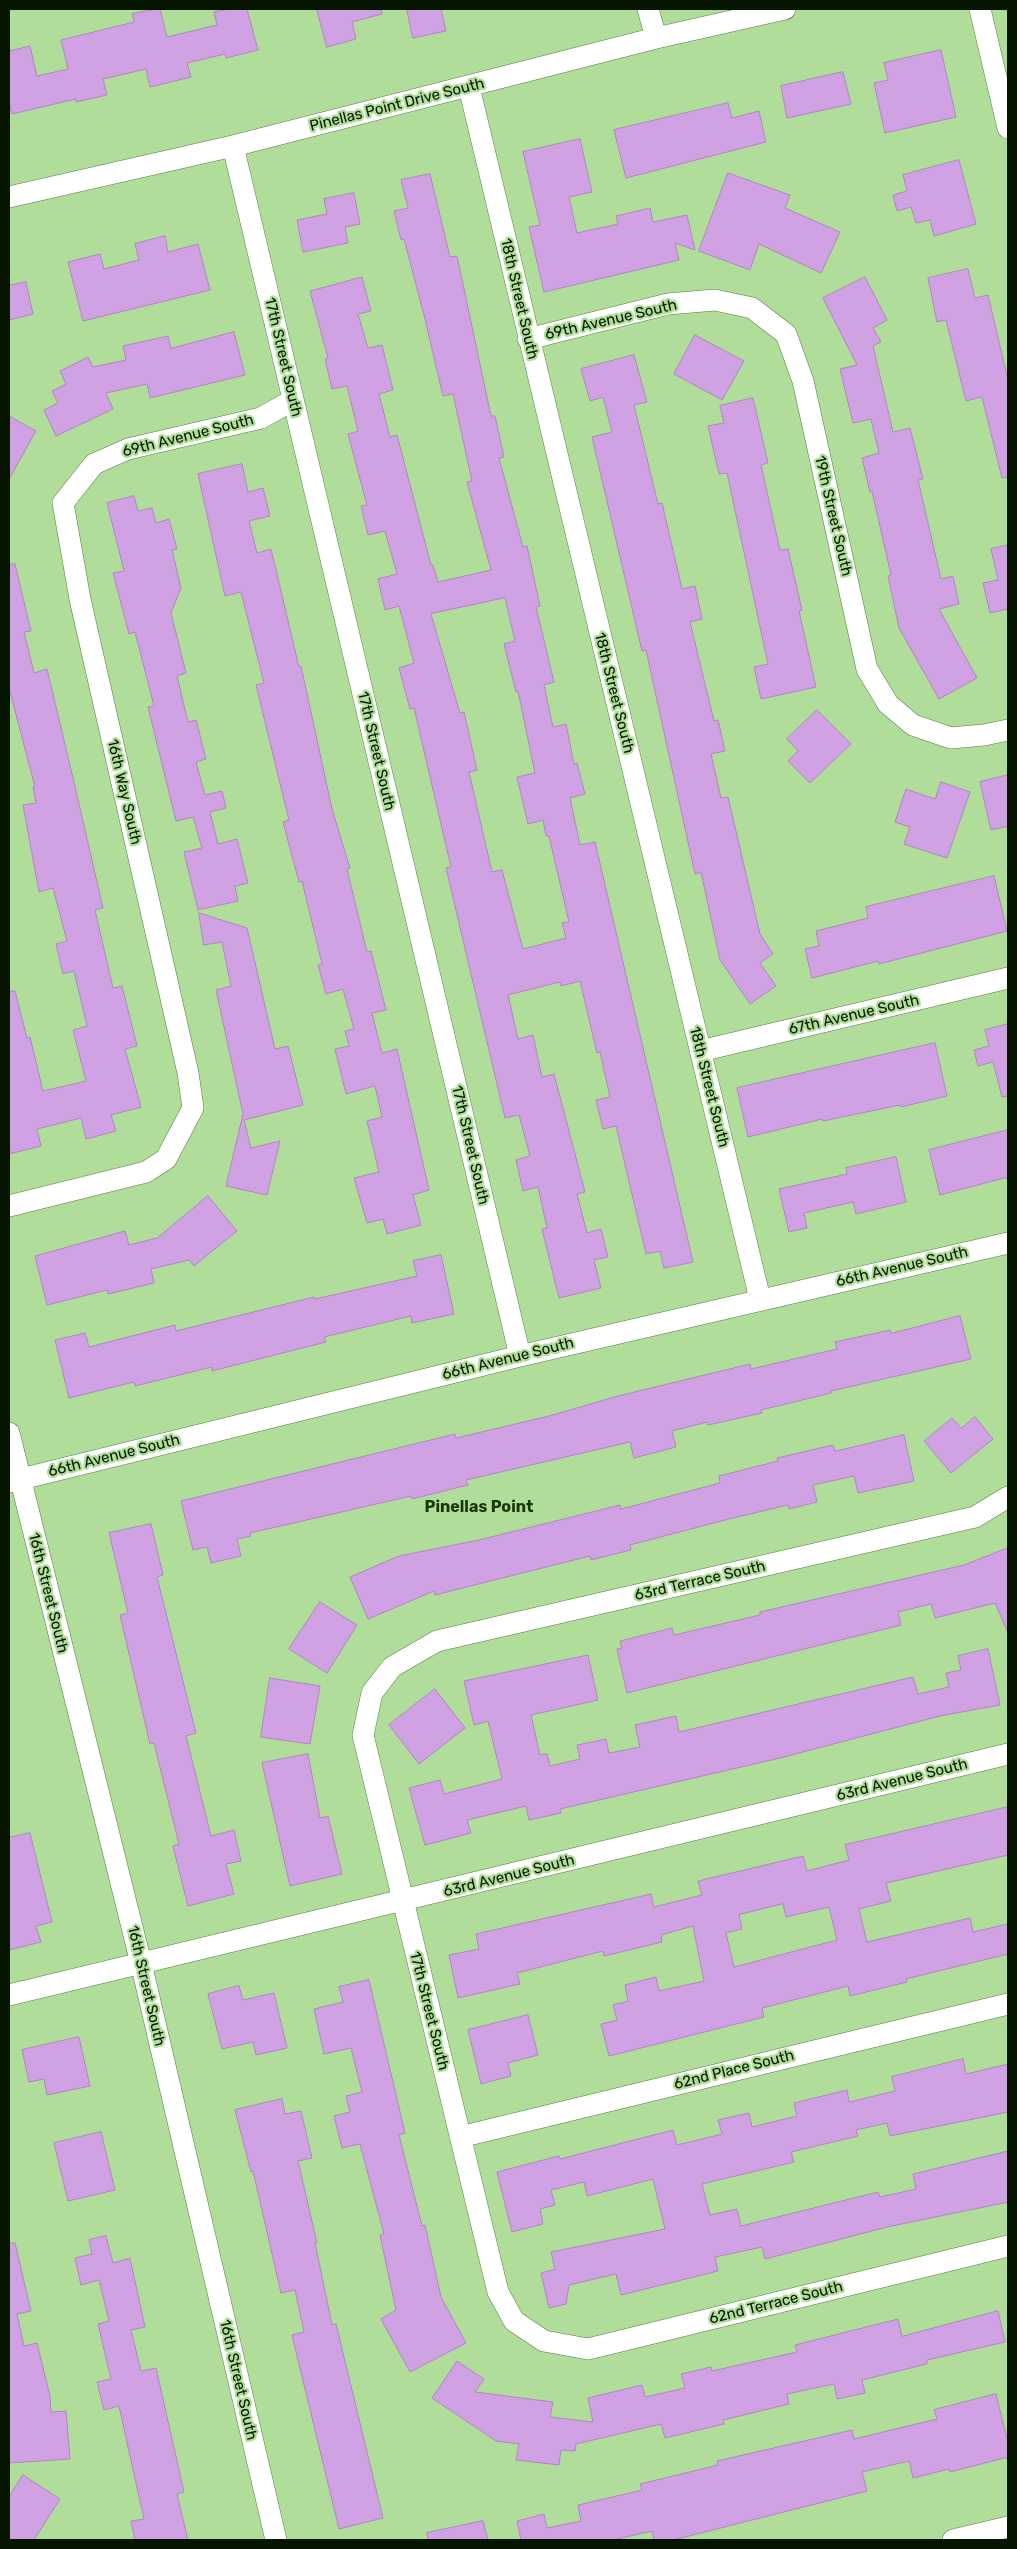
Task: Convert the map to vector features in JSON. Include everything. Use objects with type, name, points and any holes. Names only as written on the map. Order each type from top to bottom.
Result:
[{"type":"street","points":[[648,9],[656,38]]},
{"type":"street","name":"Pinellas Point Drive South","points":[[9,196],[233,146],[656,38],[785,9]]},
{"type":"street","points":[[980,9],[1008,128]]},
{"type":"street","name":"18th Street South","points":[[469,87],[760,1299]]},
{"type":"street","name":"17th Street South","points":[[233,146],[520,1356]]},
{"type":"street","name":"69th Avenue South","points":[[528,339],[668,304],[715,300],[752,308]]},
{"type":"street","name":"19th Street South","points":[[752,308],[786,334],[803,381],[867,669],[888,704],[913,725],[951,738],[984,735],[1008,730]]},
{"type":"street","name":"69th Avenue South","points":[[85,474],[94,464],[128,449],[261,418],[293,400]]},
{"type":"street","name":"16th Way South","points":[[9,1206],[146,1172],[166,1160],[193,1108],[188,1072],[80,599],[63,503],[85,474]]},
{"type":"street","name":"67th Avenue South","points":[[700,1051],[1008,978]]},
{"type":"street","name":"66th Avenue South","points":[[14,1480],[760,1299],[1007,1247]]},
{"type":"street","name":"16th Street South","points":[[9,1433],[14,1480],[140,1963],[276,2540]]},
{"type":"street","name":"63rd Terrace South","points":[[392,1667],[437,1641],[975,1517],[1008,1498]]},
{"type":"street","name":"17th Street South","points":[[392,1667],[372,1693],[363,1735],[498,2292],[514,2321],[544,2341]]},
{"type":"street","name":"63rd Avenue South","points":[[9,1995],[1008,1754]]},
{"type":"street","name":"62nd Place South","points":[[460,2137],[1008,2004]]},
{"type":"street","name":"62nd Terrace South","points":[[544,2341],[588,2349],[1008,2246]]},
{"type":"street","points":[[953,2540],[1008,2527]]},
{"type":"building","points":[[160,9],[167,37],[217,25],[214,12],[229,9],[247,9],[258,50],[226,58],[225,54],[187,63],[191,77],[150,87],[146,69],[103,79],[107,95],[76,102],[76,99],[12,114],[9,102],[9,51],[30,46],[37,76],[68,69],[61,40],[134,22],[132,14]]},
{"type":"building","points":[[317,9],[381,9],[382,14],[352,22],[356,39],[327,47]]},
{"type":"building","points":[[407,9],[441,9],[446,31],[413,38]]},
{"type":"building","points":[[941,50],[956,117],[885,133],[874,83],[888,80],[884,63]]},
{"type":"building","points":[[843,72],[851,104],[787,118],[781,86]]},
{"type":"building","points":[[728,103],[732,118],[759,111],[766,142],[626,178],[614,130]]},
{"type":"building","points":[[580,139],[592,192],[569,197],[577,233],[618,224],[616,216],[650,208],[653,222],[687,215],[695,250],[675,243],[679,260],[544,292],[529,227],[540,225],[523,152]]},
{"type":"building","points":[[959,160],[976,224],[934,236],[930,220],[916,223],[911,207],[897,211],[893,195],[907,191],[903,175]]},
{"type":"building","points":[[728,173],[790,195],[785,208],[840,232],[821,273],[759,244],[750,270],[699,251]]},
{"type":"building","points":[[430,174],[450,257],[457,256],[491,416],[495,416],[504,457],[499,458],[523,547],[527,546],[540,606],[536,607],[554,682],[544,685],[553,727],[566,724],[574,764],[577,763],[585,794],[570,798],[580,845],[595,842],[693,1262],[664,1268],[660,1251],[646,1254],[616,1126],[603,1129],[596,1100],[610,1097],[600,1052],[597,1053],[580,981],[561,986],[560,982],[508,995],[518,1039],[533,1035],[542,1077],[554,1074],[585,1192],[577,1194],[587,1233],[601,1229],[608,1257],[594,1260],[601,1288],[559,1298],[542,1229],[547,1228],[538,1187],[523,1191],[516,1160],[530,1156],[519,1115],[505,1118],[446,868],[451,867],[414,708],[410,709],[399,668],[414,663],[399,606],[385,610],[378,579],[397,574],[385,531],[368,535],[361,506],[367,505],[348,434],[358,431],[347,386],[332,389],[325,359],[328,358],[310,291],[362,277],[371,311],[358,314],[368,348],[382,345],[393,390],[379,394],[390,437],[397,435],[431,565],[433,565],[438,582],[491,570],[467,482],[472,481],[453,394],[443,396],[404,239],[401,240],[394,211],[408,208],[401,180]],"holes":[[[505,598],[515,641],[504,644],[516,692],[518,691],[535,773],[517,777],[528,824],[543,820],[546,836],[549,836],[569,922],[562,923],[566,938],[523,949],[502,870],[492,872],[469,772],[477,770],[464,712],[460,713],[431,614]]]},
{"type":"building","points":[[354,193],[360,224],[345,227],[348,243],[303,252],[297,220],[327,214],[324,199]]},
{"type":"building","points":[[165,236],[168,252],[198,244],[210,290],[83,321],[68,262],[100,254],[104,269],[139,260],[135,244]]},
{"type":"building","points":[[968,269],[975,298],[988,295],[1008,380],[1008,477],[1002,478],[982,397],[966,401],[946,320],[937,322],[928,278]]},
{"type":"building","points":[[865,277],[887,320],[873,328],[881,342],[873,346],[893,432],[910,428],[923,479],[918,480],[941,579],[953,576],[959,604],[939,609],[977,678],[939,699],[899,628],[888,576],[891,575],[872,491],[870,492],[862,458],[879,453],[871,419],[853,423],[840,369],[857,365],[823,298]]},
{"type":"building","points":[[26,282],[33,314],[9,320],[9,286]]},
{"type":"building","points":[[234,332],[245,375],[150,398],[147,384],[106,393],[113,409],[56,436],[44,410],[58,403],[52,391],[66,384],[60,371],[88,357],[93,367],[126,360],[123,346],[168,336],[171,348]]},
{"type":"building","points":[[695,335],[744,361],[722,400],[674,374]]},
{"type":"building","points":[[634,355],[647,402],[634,405],[658,504],[662,503],[682,589],[695,586],[702,619],[690,622],[714,721],[718,720],[725,751],[711,754],[721,798],[728,797],[760,934],[773,954],[760,963],[776,986],[750,1004],[720,960],[701,872],[695,874],[646,650],[642,651],[592,437],[612,432],[603,397],[590,401],[581,369]]},
{"type":"building","points":[[753,398],[768,463],[761,465],[780,550],[788,549],[802,610],[799,611],[816,687],[761,699],[754,667],[768,664],[727,473],[719,474],[708,426],[724,423],[720,406]]},
{"type":"building","points":[[9,416],[36,431],[9,479]]},
{"type":"building","points":[[242,464],[248,492],[263,488],[270,516],[249,521],[257,553],[271,549],[299,667],[301,666],[332,809],[350,868],[347,869],[367,952],[371,951],[386,1010],[372,1013],[382,1053],[397,1049],[429,1190],[413,1195],[421,1225],[387,1234],[383,1219],[367,1223],[354,1178],[379,1172],[367,1121],[382,1117],[375,1086],[346,1094],[335,1049],[349,1046],[345,1031],[354,1029],[343,989],[326,994],[318,965],[322,964],[302,881],[299,882],[283,822],[289,820],[256,685],[264,683],[241,592],[225,596],[198,474]]},
{"type":"building","points":[[134,496],[138,511],[152,508],[156,523],[169,519],[177,549],[172,550],[181,588],[171,613],[186,673],[177,676],[188,722],[196,720],[206,759],[196,762],[205,795],[222,791],[226,808],[210,812],[218,844],[237,839],[248,883],[235,886],[238,901],[198,910],[184,852],[202,848],[193,817],[176,821],[148,707],[154,706],[135,632],[129,634],[113,573],[124,571],[107,503]]},
{"type":"building","points":[[1008,545],[1008,609],[990,613],[983,583],[998,580],[991,549]]},
{"type":"building","points":[[15,564],[31,631],[24,632],[34,673],[47,669],[73,778],[103,908],[95,910],[113,988],[122,986],[137,1046],[125,1049],[141,1107],[111,1115],[116,1131],[86,1139],[81,1118],[37,1129],[41,1146],[9,1154],[9,991],[15,991],[27,1038],[30,1037],[43,1091],[86,1081],[73,1030],[87,1026],[74,971],[63,974],[56,944],[67,941],[53,888],[39,892],[23,805],[36,803],[33,787],[35,787],[9,688],[9,565]]},
{"type":"building","points":[[817,710],[851,744],[810,783],[788,761],[798,751],[787,739]]},
{"type":"building","points":[[1008,775],[1008,826],[991,830],[980,782]]},
{"type":"building","points":[[941,782],[970,792],[947,858],[904,844],[910,827],[895,822],[906,789],[935,799]]},
{"type":"building","points":[[994,876],[1007,931],[879,964],[878,961],[812,978],[805,949],[819,946],[816,931],[868,918],[866,907]]},
{"type":"building","points":[[199,913],[247,928],[275,1049],[288,1046],[303,1105],[244,1120],[251,1148],[280,1141],[267,1195],[226,1186],[243,1114],[216,990],[231,986],[222,942],[204,945]]},
{"type":"building","points":[[1008,1024],[1008,1096],[1002,1097],[993,1062],[978,1066],[974,1050],[989,1046],[985,1030]]},
{"type":"building","points":[[935,1043],[947,1096],[901,1107],[900,1105],[823,1121],[822,1119],[748,1137],[737,1088]]},
{"type":"building","points":[[1008,1130],[1008,1177],[940,1195],[929,1150]]},
{"type":"building","points":[[896,1157],[906,1202],[856,1214],[853,1202],[804,1213],[807,1228],[789,1232],[779,1189],[847,1174],[846,1168]]},
{"type":"building","points":[[208,1196],[237,1231],[194,1266],[189,1260],[151,1269],[154,1283],[108,1294],[107,1290],[47,1305],[35,1256],[125,1231],[129,1245],[157,1238]]},
{"type":"building","points":[[441,1255],[454,1314],[412,1323],[411,1316],[324,1337],[326,1342],[212,1371],[212,1367],[135,1386],[134,1382],[69,1398],[55,1340],[85,1333],[89,1347],[175,1325],[176,1331],[314,1297],[315,1299],[417,1276],[413,1261]]},
{"type":"building","points":[[960,1316],[971,1359],[831,1391],[831,1393],[761,1410],[762,1413],[708,1425],[707,1422],[672,1431],[676,1447],[634,1458],[630,1442],[466,1480],[468,1485],[412,1499],[411,1496],[250,1533],[251,1536],[237,1539],[241,1556],[211,1563],[207,1547],[193,1550],[181,1501],[455,1434],[456,1438],[549,1416],[618,1396],[750,1364],[751,1369],[837,1349],[835,1342],[890,1330],[891,1333]]},
{"type":"building","points":[[975,1417],[993,1439],[951,1473],[924,1441],[952,1418],[961,1428]]},
{"type":"building","points":[[904,1435],[914,1481],[858,1493],[854,1476],[813,1485],[817,1502],[789,1509],[788,1505],[729,1519],[630,1545],[631,1550],[591,1560],[590,1556],[435,1595],[434,1591],[368,1619],[350,1577],[399,1556],[479,1540],[620,1505],[621,1509],[720,1483],[719,1476],[778,1461],[777,1458],[833,1445],[835,1451]]},
{"type":"building","points":[[151,1524],[163,1575],[157,1577],[196,1733],[186,1736],[211,1836],[234,1830],[241,1861],[226,1864],[234,1894],[188,1906],[173,1846],[179,1844],[154,1743],[150,1744],[120,1615],[128,1613],[109,1533]]},
{"type":"building","points":[[1008,1548],[1008,1633],[995,1603],[935,1618],[931,1604],[898,1612],[901,1625],[627,1693],[617,1649],[622,1648],[620,1641],[672,1628],[674,1635],[760,1615],[760,1612],[964,1565]]},
{"type":"building","points":[[320,1602],[357,1625],[327,1673],[289,1649]]},
{"type":"building","points":[[988,1649],[1000,1705],[940,1716],[780,1758],[560,1809],[561,1813],[529,1820],[526,1806],[467,1820],[471,1833],[425,1845],[409,1788],[440,1780],[444,1794],[502,1779],[488,1721],[474,1725],[464,1681],[588,1655],[598,1700],[531,1715],[540,1755],[547,1754],[550,1766],[580,1759],[577,1745],[606,1739],[609,1753],[640,1747],[635,1725],[676,1716],[679,1732],[913,1677],[918,1694],[949,1687],[946,1673],[961,1670],[958,1656]]},
{"type":"building","points":[[270,1678],[320,1686],[310,1744],[261,1737]]},
{"type":"building","points":[[435,1689],[465,1728],[419,1764],[389,1725]]},
{"type":"building","points":[[308,1754],[320,1818],[328,1816],[342,1874],[290,1886],[262,1763]]},
{"type":"building","points":[[1008,1807],[1008,1855],[886,1883],[891,1901],[859,1909],[867,1942],[970,1918],[973,1932],[1008,1924],[1008,1954],[906,1979],[907,1982],[850,1996],[848,1986],[762,2008],[764,2017],[609,2056],[601,2024],[617,2020],[613,2005],[628,2001],[625,1985],[656,1977],[659,1991],[704,1981],[693,1926],[661,1935],[662,1942],[604,1956],[603,1951],[517,1973],[520,1984],[458,1998],[449,1955],[479,1949],[476,1934],[651,1894],[654,1907],[702,1895],[698,1881],[803,1856],[807,1871],[849,1860],[845,1845]],"holes":[[[783,1904],[786,1917],[829,1907],[837,1940],[734,1967],[726,1933],[742,1929],[739,1915]]]},
{"type":"building","points":[[30,1833],[52,1922],[36,1926],[41,1942],[9,1950],[9,1838]]},
{"type":"building","points":[[369,1980],[405,2133],[399,2135],[422,2226],[425,2225],[441,2297],[466,2343],[410,2372],[381,2319],[396,2310],[380,2235],[384,2234],[360,2144],[342,2148],[334,2116],[350,2112],[346,2096],[362,2092],[351,2048],[324,2054],[314,2009],[343,2002],[339,1987]]},
{"type":"building","points":[[239,1986],[243,2000],[274,1993],[287,2048],[256,2055],[253,2042],[222,2049],[208,1994]]},
{"type":"building","points":[[528,2015],[538,2055],[508,2063],[511,2076],[481,2084],[468,2030]]},
{"type":"building","points":[[79,2037],[90,2086],[47,2095],[44,2079],[29,2082],[22,2050]]},
{"type":"building","points":[[963,2059],[966,2074],[1008,2064],[1008,2112],[890,2136],[887,2123],[856,2130],[858,2136],[791,2152],[794,2162],[702,2184],[710,2215],[737,2209],[741,2226],[878,2192],[880,2197],[916,2189],[913,2174],[1008,2151],[1008,2202],[887,2227],[765,2259],[762,2247],[715,2257],[718,2271],[621,2295],[616,2274],[569,2285],[566,2304],[549,2308],[541,2273],[555,2269],[551,2252],[665,2229],[653,2179],[587,2196],[584,2182],[551,2190],[555,2205],[540,2209],[543,2224],[512,2232],[497,2172],[559,2156],[560,2159],[673,2130],[677,2145],[722,2134],[718,2120],[749,2113],[752,2127],[797,2116],[794,2103],[847,2090],[849,2102],[895,2091],[892,2077]]},
{"type":"building","points":[[282,2099],[285,2114],[301,2111],[312,2158],[298,2161],[317,2243],[315,2243],[332,2325],[336,2324],[383,2518],[339,2529],[292,2335],[304,2332],[295,2290],[281,2293],[253,2171],[251,2172],[235,2110]]},
{"type":"building","points":[[101,2132],[115,2190],[68,2201],[54,2143]]},
{"type":"building","points":[[106,2236],[113,2263],[130,2258],[145,2327],[131,2330],[141,2371],[156,2368],[184,2492],[177,2494],[188,2540],[135,2540],[131,2521],[144,2519],[119,2406],[104,2410],[97,2382],[111,2379],[98,2324],[109,2321],[99,2280],[81,2285],[75,2258],[92,2254],[89,2240]]},
{"type":"building","points":[[15,2243],[31,2311],[17,2314],[24,2346],[37,2343],[50,2396],[51,2412],[66,2411],[70,2459],[9,2463],[9,2244]]},
{"type":"building","points":[[998,2311],[1005,2342],[927,2360],[927,2364],[862,2380],[865,2393],[837,2399],[834,2384],[787,2394],[789,2404],[723,2420],[724,2424],[665,2438],[661,2424],[576,2444],[575,2451],[561,2450],[559,2465],[516,2460],[519,2444],[496,2441],[432,2398],[457,2361],[484,2379],[475,2392],[553,2402],[550,2417],[593,2422],[588,2398],[642,2385],[645,2397],[685,2388],[681,2374],[711,2367],[712,2371],[797,2352],[795,2345],[898,2319],[902,2336]]},
{"type":"building","points":[[996,2394],[1008,2443],[1008,2457],[950,2472],[949,2469],[913,2478],[909,2461],[862,2472],[867,2491],[673,2540],[654,2540],[652,2531],[613,2540],[521,2540],[517,2521],[544,2514],[547,2528],[581,2521],[578,2505],[642,2490],[640,2484],[718,2465],[717,2461],[852,2430],[854,2439],[937,2419],[934,2410]]},
{"type":"building","points":[[23,2475],[60,2499],[34,2540],[9,2540],[9,2497]]},
{"type":"building","points":[[483,2521],[488,2540],[428,2540],[427,2533]]},
{"type":"district","name":"Pinellas Point","points":[[479,1507]]}]
